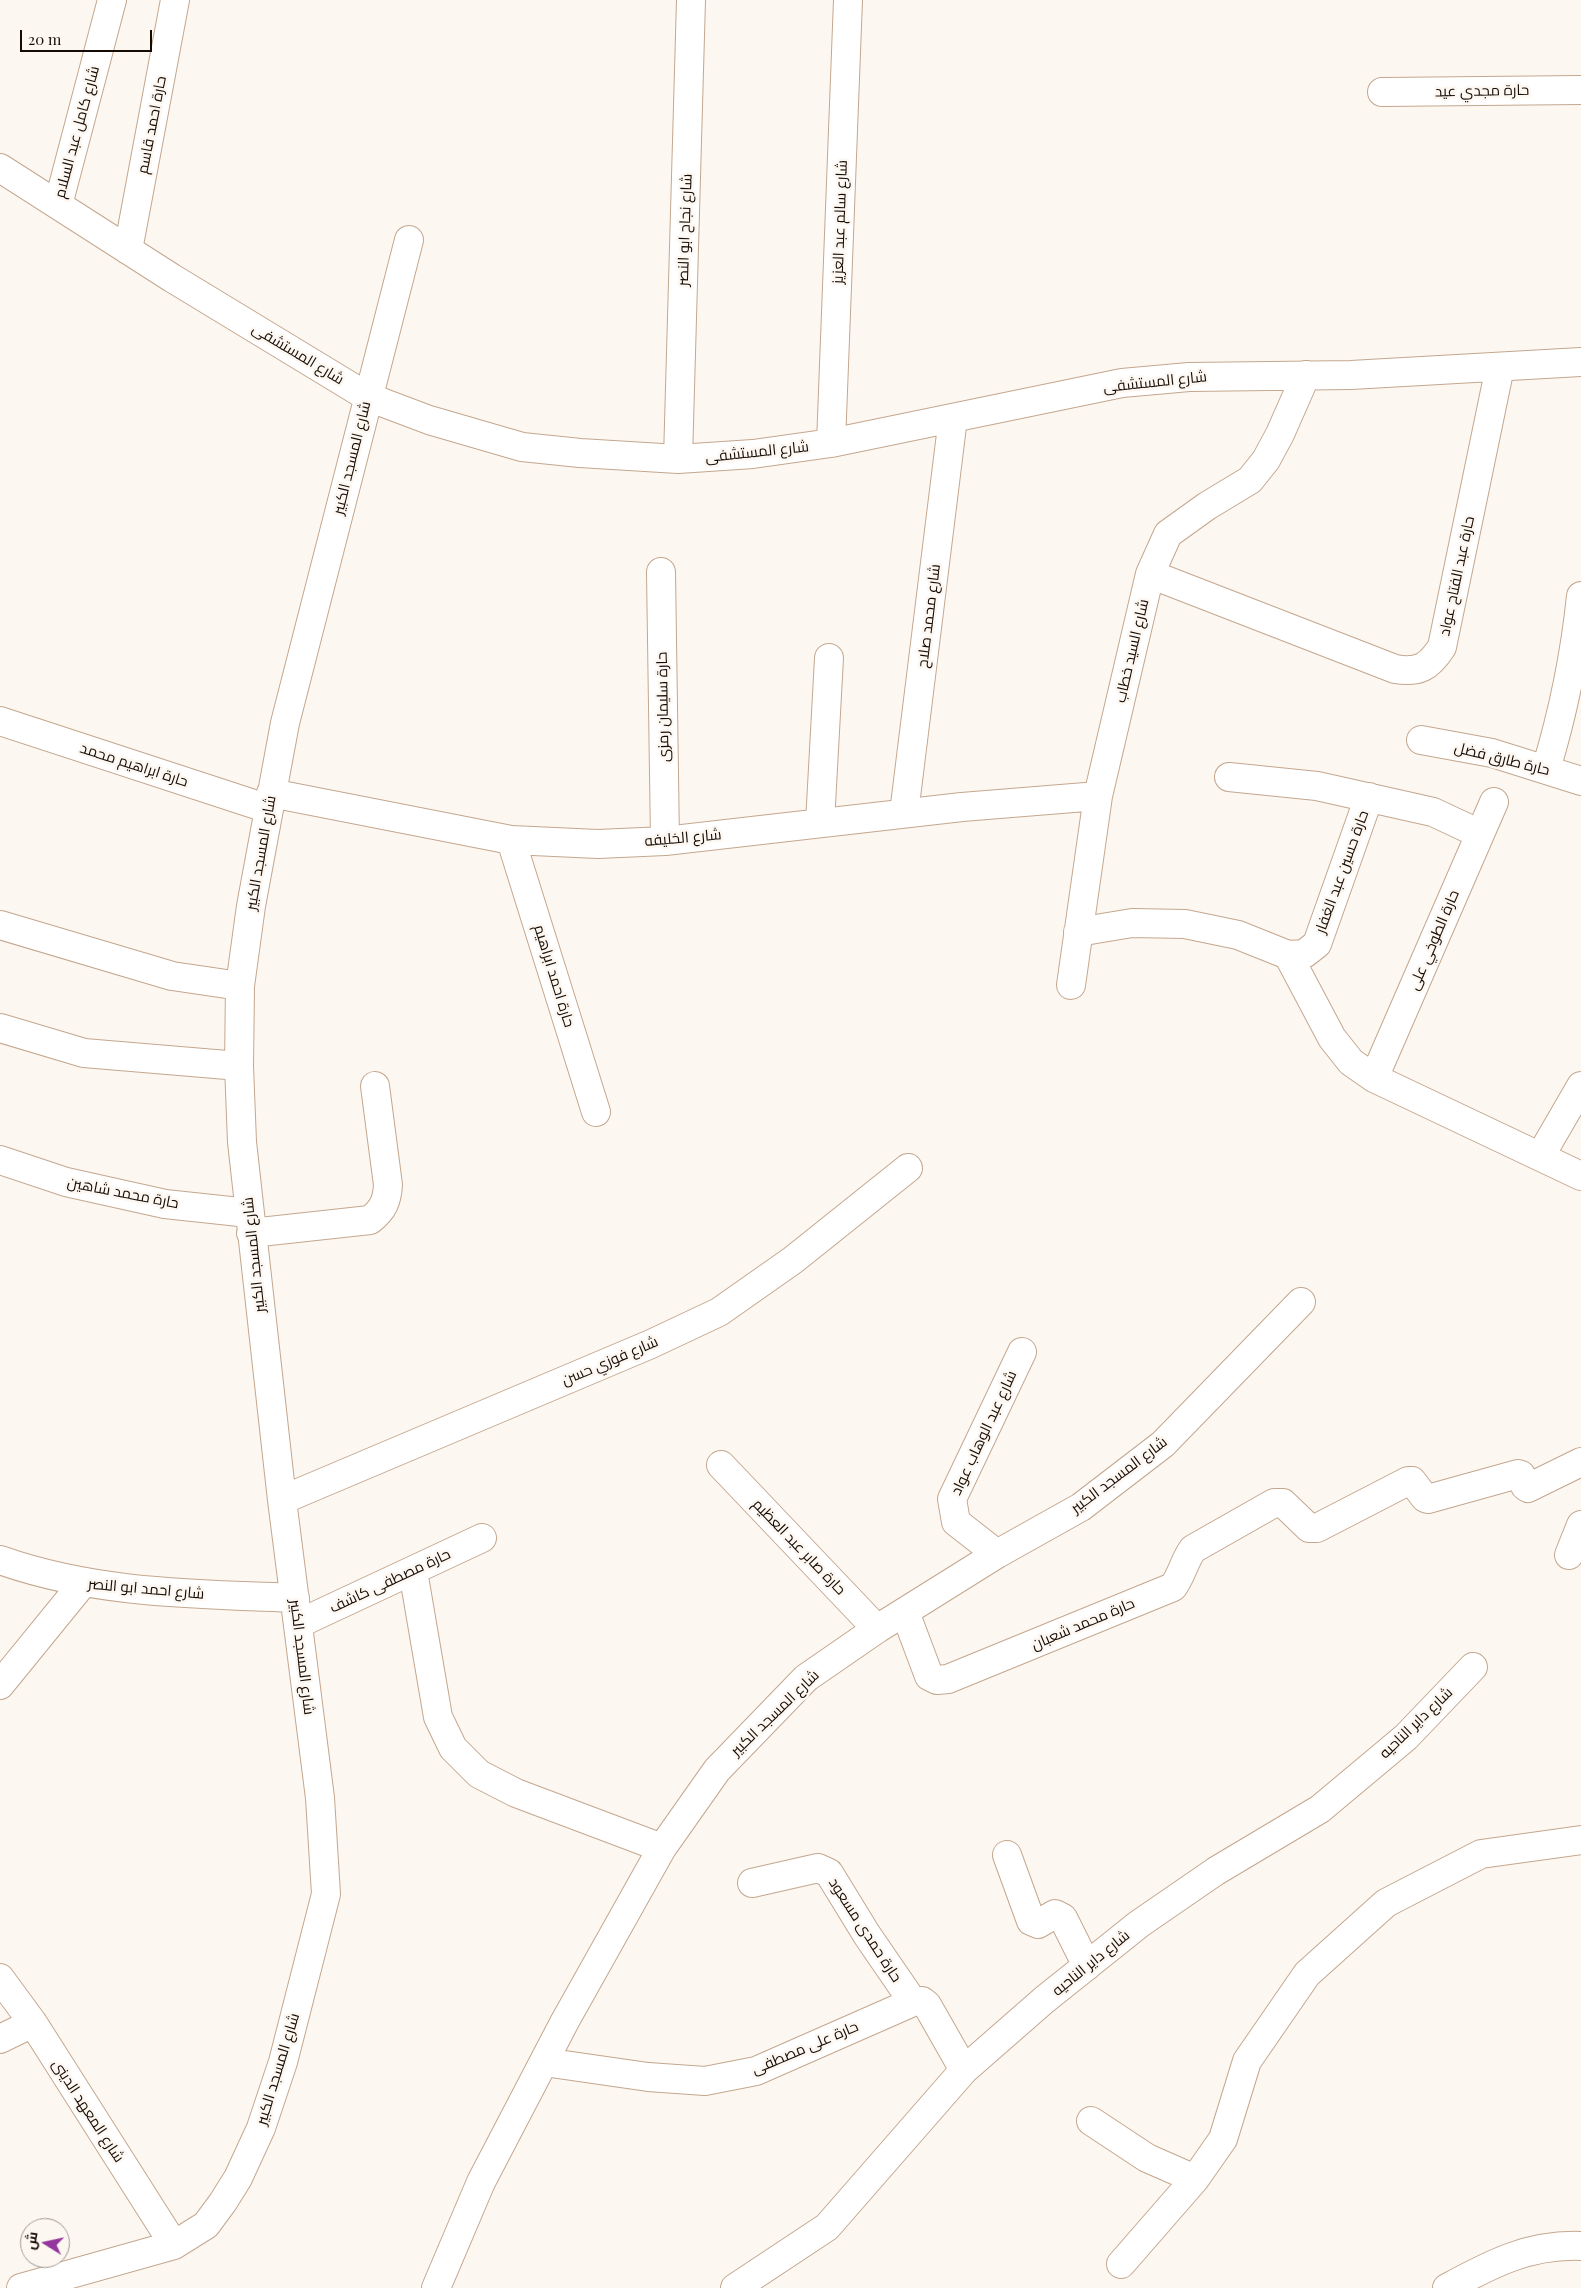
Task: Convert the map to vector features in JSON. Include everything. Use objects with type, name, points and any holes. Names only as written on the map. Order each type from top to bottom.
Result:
[{"type":"street","name":"شارع كامل عبد السلام","points":[[58,205],[112,0]]},
{"type":"street","name":"حارة احمد قاسم","points":[[128,250],[176,0]]},
{"type":"street","name":"شارع نجاح ابو النصر","points":[[678,459],[691,0]]},
{"type":"street","name":"شارع سالم عبد العزيز","points":[[831,443],[848,0]]},
{"type":"street","name":"حارة مجدي عيد","points":[[1382,92],[1581,90]]},
{"type":"street","name":"شارع المستشفى","points":[[0,168],[128,250],[368,397],[429,420],[522,446],[580,453],[678,459],[753,454],[831,443],[1122,383],[1188,377],[1306,375],[1581,362]]},
{"type":"street","name":"شارع المسجد الكبير","points":[[21,2288],[174,2245],[206,2225],[238,2178],[261,2128],[283,2062],[326,1894],[320,1798],[282,1500],[242,1142],[239,1066],[240,986],[251,906],[285,723],[409,240]]},
{"type":"street","name":"حارة عبد الفتاح عواد","points":[[1150,574],[1395,669],[1410,671],[1432,664],[1442,647],[1500,367]]},
{"type":"street","name":"شارع السيد خطاب","points":[[1071,985],[1098,796],[1150,574],[1168,534],[1207,506],[1250,480],[1256,474],[1280,434],[1306,375]]},
{"type":"street","name":"شارع محمد صلاح","points":[[904,813],[953,418]]},
{"type":"street","name":"حارة سليمان رمزى","points":[[661,572],[665,841]]},
{"type":"street","points":[[1546,769],[1558,727],[1578,623],[1581,596]]},
{"type":"street","points":[[820,823],[829,658]]},
{"type":"street","name":"حارة ابراهيم محمد","points":[[0,721],[270,801]]},
{"type":"street","name":"حارة طارق فضل","points":[[1421,740],[1492,753],[1581,781]]},
{"type":"street","points":[[1229,777],[1317,786],[1369,797],[1433,812],[1480,834]]},
{"type":"street","name":"شارع الخليفه","points":[[270,801],[512,840],[598,844],[665,841],[904,813],[1098,796]]},
{"type":"street","name":"حارة حسين عبد الغفار","points":[[1288,955],[1304,954],[1317,944],[1369,797]]},
{"type":"street","name":"حارة الطوخي على","points":[[1374,1078],[1494,802]]},
{"type":"street","name":"حارة احمد ابراهيم","points":[[512,840],[596,1112]]},
{"type":"street","points":[[1078,932],[1132,923],[1186,924],[1238,935],[1288,955],[1332,1038],[1351,1062],[1374,1078],[1541,1155],[1581,1176]]},
{"type":"street","points":[[0,925],[172,976],[240,986]]},
{"type":"street","points":[[0,1028],[84,1053],[239,1066]]},
{"type":"street","name":"حارة محمد شاهين","points":[[0,1160],[66,1182],[250,1223],[370,1220],[379,1213],[387,1200],[388,1185],[375,1086]]},
{"type":"street","points":[[1541,1155],[1581,1086]]},
{"type":"street","name":"شارع فوزي حسن","points":[[282,1500],[651,1344],[719,1312],[793,1260],[908,1168]]},
{"type":"street","name":"شارع المسجد الكبير","points":[[436,2288],[481,2182],[544,2062],[662,1848],[717,1770],[806,1678],[877,1629],[998,1554],[1081,1507],[1164,1444],[1301,1302]]},
{"type":"street","name":"شارع عبد الوهاب عواد","points":[[998,1554],[956,1522],[952,1499],[1022,1352]]},
{"type":"street","name":"حارة محمد شعبان","points":[[905,1612],[930,1676],[937,1680],[948,1679],[1173,1587],[1180,1578],[1188,1556],[1193,1549],[1274,1503],[1283,1503],[1309,1528],[1317,1528],[1408,1481],[1412,1482],[1428,1499],[1518,1474],[1528,1488],[1581,1462]]},
{"type":"street","name":"حارة صابر عبد العظيم","points":[[721,1466],[877,1629]]},
{"type":"street","points":[[1569,1554],[1581,1525]]},
{"type":"street","name":"حارة مصطفى كاشف","points":[[297,1611],[413,1571],[482,1538]]},
{"type":"street","name":"شارع احمد ابو النصر","points":[[0,1560],[83,1583],[297,1611]]},
{"type":"street","points":[[413,1571],[438,1716],[453,1748],[479,1774],[516,1793],[662,1848]]},
{"type":"street","points":[[0,1685],[83,1583]]},
{"type":"street","name":"شارع داير الناحيه","points":[[735,2288],[827,2227],[964,2070],[1044,2000],[1138,1924],[1216,1871],[1320,1809],[1406,1737],[1473,1667]]},
{"type":"street","points":[[1120,2264],[1195,2179],[1223,2138],[1247,2061],[1307,1974],[1386,1903],[1481,1854],[1581,1840]]},
{"type":"street","points":[[1007,1855],[1031,1921],[1038,1924],[1055,1914],[1063,1918],[1087,1966]]},
{"type":"street","name":"حارة حمدى مسعود","points":[[752,1883],[818,1868],[829,1873],[867,1935],[913,2002]]},
{"type":"street","name":"شارع المعهد الدينى","points":[[0,1978],[33,2024],[174,2245]]},
{"type":"street","points":[[913,2002],[922,2001],[927,2005],[964,2070]]},
{"type":"street","name":"حارة على مصطفى","points":[[544,2062],[648,2077],[705,2081],[756,2071],[913,2002]]},
{"type":"street","points":[[0,2039],[33,2024]]},
{"type":"street","points":[[1091,2121],[1147,2158],[1195,2179]]},
{"type":"street","points":[[1447,2288],[1497,2261],[1523,2253],[1566,2245],[1581,2246]]}]
